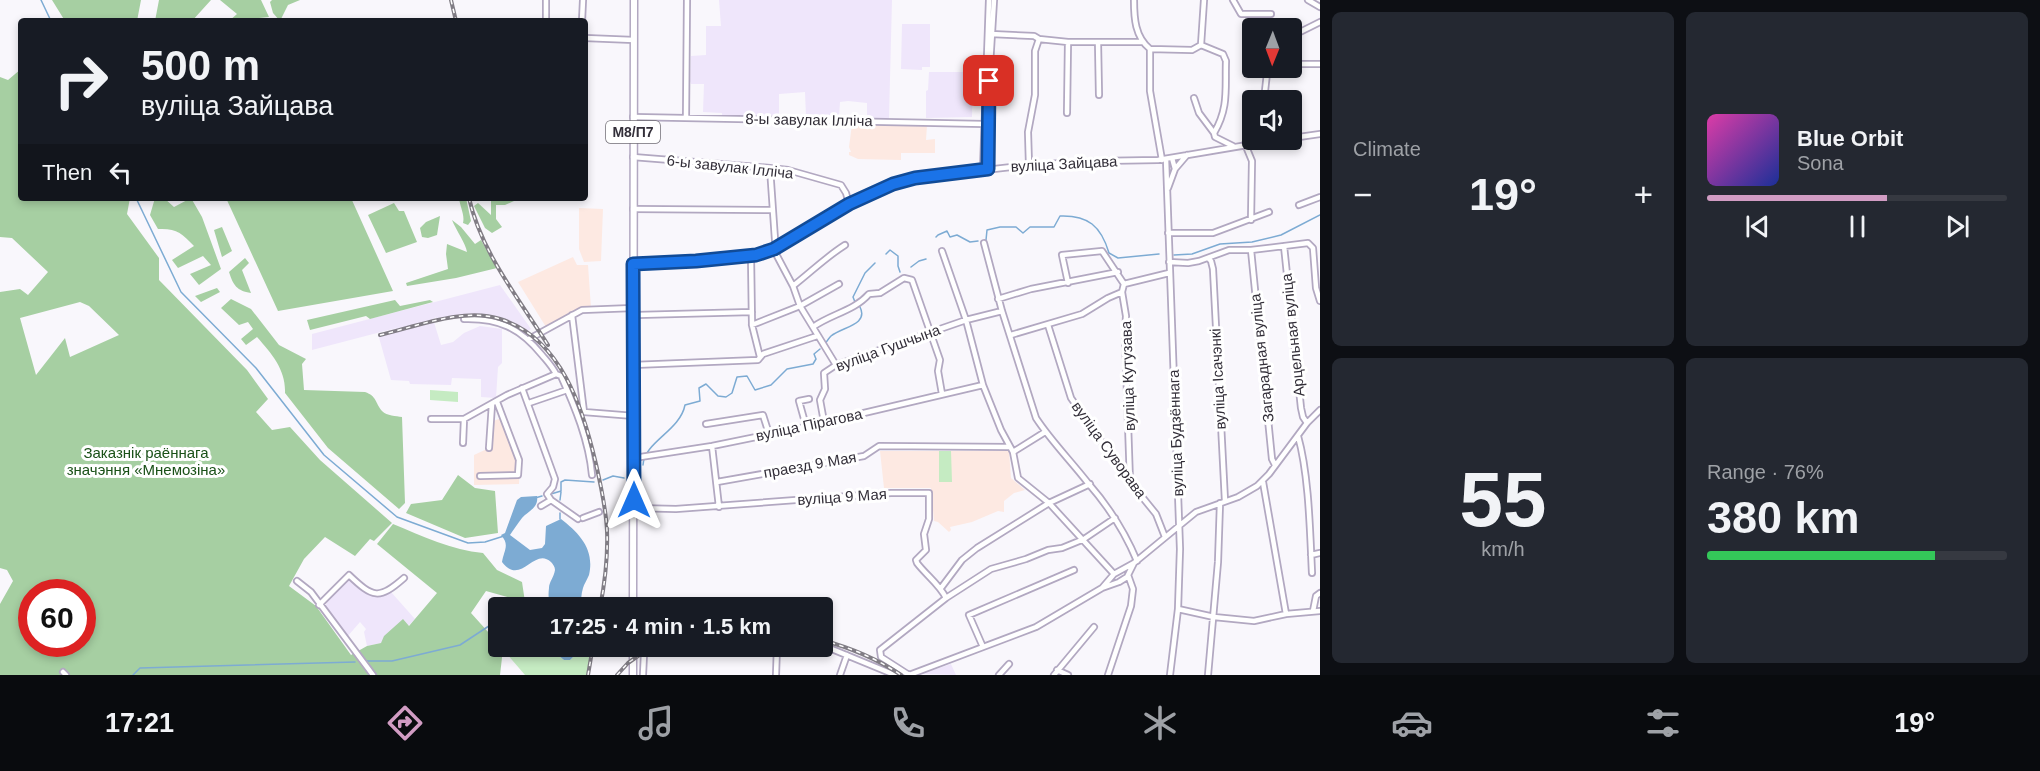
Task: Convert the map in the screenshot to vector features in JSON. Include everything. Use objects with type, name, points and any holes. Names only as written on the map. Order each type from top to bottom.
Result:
[{"type":"main road","name":"М8/П7","points":[[633,597],[634,0]]},
{"type":"main road","points":[[633,657],[633,675]]},
{"type":"street","points":[[546,0],[546,18]]},
{"type":"street","points":[[582,18],[583,0]]},
{"type":"street","points":[[686,118],[687,0]]},
{"type":"street","points":[[986,169],[990,0]]},
{"type":"street","points":[[986,169],[984,124],[994,0]]},
{"type":"street","points":[[1134,0],[1135,24],[1142,42],[1150,49],[1192,50],[1201,45],[1221,52],[1226,61],[1225,108],[1214,133]]},
{"type":"street","points":[[1201,45],[1204,0]]},
{"type":"street","points":[[1233,0],[1241,14],[1270,14]]},
{"type":"street","points":[[1308,0],[1320,7]]},
{"type":"street","points":[[1302,31],[1320,22]]},
{"type":"street","points":[[990,34],[1034,36],[1039,39],[1068,42],[1142,42]]},
{"type":"street","points":[[588,38],[634,40]]},
{"type":"street","points":[[1029,165],[1028,132],[1035,95],[1035,51],[1039,39]]},
{"type":"street","points":[[1067,113],[1068,42]]},
{"type":"street","points":[[1098,42],[1099,95]]},
{"type":"street","name":"вуліца Будзённага","points":[[1150,49],[1150,92],[1164,159],[1167,190],[1180,549],[1178,609],[1170,675]]},
{"type":"street","points":[[1302,64],[1320,64]]},
{"type":"street","points":[[1194,98],[1199,113],[1215,137],[1233,146]]},
{"type":"street","name":"8-ы завулак Ілліча","points":[[633,117],[984,124]]},
{"type":"street","points":[[1302,137],[1320,134]]},
{"type":"street","name":"вуліца Зайцава","points":[[633,264],[750,256],[774,249],[849,204],[893,184],[915,178],[1029,165],[1164,159],[1242,144]]},
{"type":"street","points":[[1247,150],[1252,161],[1251,220]]},
{"type":"street","name":"вуліца Будзённага","points":[[1167,190],[1175,169],[1187,155]]},
{"type":"street","name":"6-ы завулак Ілліча","points":[[633,157],[788,170],[841,185],[849,204]]},
{"type":"street","points":[[1172,158],[1175,169]]},
{"type":"street","points":[[770,168],[774,249],[793,286],[800,306],[836,365]]},
{"type":"street","points":[[1299,205],[1320,197]]},
{"type":"street","points":[[633,209],[772,210]]},
{"type":"street","points":[[1168,233],[1213,233],[1269,212]]},
{"type":"street","points":[[984,243],[998,299],[1036,418],[1115,518],[1128,538],[1136,562],[1127,577],[1102,588],[1036,627],[909,675],[881,657],[880,650],[946,598],[991,568],[1026,559],[1048,550],[1062,548],[1084,539],[1115,518]]},
{"type":"street","points":[[1168,262],[1188,263],[1229,250],[1312,244],[1316,288],[1320,301]]},
{"type":"street","points":[[793,286],[817,268],[825,258],[845,245]]},
{"type":"street","name":"Арцельная вуліца","points":[[1284,246],[1300,408],[1308,423]]},
{"type":"street","name":"Загарадная вуліца","points":[[1251,250],[1272,459],[1275,465]]},
{"type":"street","points":[[942,251],[966,320],[983,385],[1011,449],[1018,478],[1049,503],[1084,539],[1113,575],[1114,580],[1119,582]]},
{"type":"street","points":[[1068,283],[1062,255],[1102,252],[1118,272],[1124,284],[1169,273]]},
{"type":"street","points":[[750,256],[752,325],[760,357]]},
{"type":"street","name":"вуліца Ісачэнкі","points":[[1208,258],[1213,269],[1222,502],[1208,675]]},
{"type":"street","points":[[998,299],[1031,289],[1118,272]]},
{"type":"street","points":[[813,327],[826,318],[836,317],[862,302],[869,294],[880,293],[890,285],[908,278],[915,284],[940,360],[938,371],[942,394]]},
{"type":"street","points":[[752,325],[800,306],[839,284]]},
{"type":"street","name":"вуліца Кутузава","points":[[1124,284],[1122,292],[1126,316],[1130,482]]},
{"type":"street","points":[[1011,335],[1082,314],[1122,292]]},
{"type":"street","points":[[529,339],[582,310],[633,308],[637,315],[752,312]]},
{"type":"street","name":"вуліца Гушчына","points":[[824,422],[820,400],[825,388],[824,373],[836,365],[966,320],[1002,311]]},
{"type":"street","points":[[572,315],[584,412],[634,416]]},
{"type":"street","points":[[464,319],[477,319],[515,330],[529,339],[556,374],[561,376],[577,412],[588,449],[592,476]]},
{"type":"street","name":"вуліца Суворава","points":[[1048,325],[1071,398],[1130,482],[1156,514],[1165,537]]},
{"type":"street","points":[[633,365],[758,360],[763,354],[817,336]]},
{"type":"street","points":[[431,418],[464,419],[522,388],[556,374]]},
{"type":"street","name":"вуліца Пірагова","points":[[634,458],[712,446],[983,385]]},
{"type":"street","points":[[522,388],[555,479],[553,487],[547,494],[550,500],[580,518],[599,512]]},
{"type":"street","points":[[529,403],[567,390]]},
{"type":"street","points":[[806,426],[799,401],[809,399]]},
{"type":"street","points":[[489,448],[494,403]]},
{"type":"street","points":[[480,476],[518,475],[519,460],[494,403]]},
{"type":"street","points":[[1102,588],[1113,575],[1136,562],[1196,512],[1238,497],[1263,482],[1320,410]]},
{"type":"street","points":[[706,424],[763,415],[769,434]]},
{"type":"street","points":[[462,444],[464,419]]},
{"type":"street","points":[[1011,449],[1045,432]]},
{"type":"street","points":[[1298,436],[1305,475],[1312,573]]},
{"type":"street","points":[[712,446],[719,507]]},
{"type":"street","name":"праезд 9 Мая","points":[[717,482],[864,456],[879,446],[1011,449]]},
{"type":"street","points":[[1263,482],[1286,614]]},
{"type":"street","points":[[941,588],[962,560],[977,548],[1049,503],[1090,484]]},
{"type":"street","name":"вуліца 9 Мая","points":[[634,508],[719,507],[891,493],[929,493],[929,519],[924,534],[926,547],[916,560],[932,582],[941,588],[946,598]]},
{"type":"street","points":[[541,506],[550,500]]},
{"type":"street","points":[[1311,555],[1320,553]]},
{"type":"street","points":[[1108,675],[1131,606],[1133,589],[1127,577],[1127,570],[1122,569]]},
{"type":"street","points":[[983,646],[969,615],[1074,570]]},
{"type":"street","points":[[319,605],[349,575],[362,587],[379,594],[388,592],[404,578]]},
{"type":"street","points":[[297,581],[311,592],[373,675]]},
{"type":"street","points":[[1313,612],[1316,596],[1320,593]]},
{"type":"street","points":[[1178,609],[1214,617],[1254,621],[1286,614],[1320,611]]},
{"type":"street","points":[[1068,675],[1055,672],[1094,627]]},
{"type":"street","points":[[833,649],[895,675]]},
{"type":"street","points":[[840,675],[847,655]]},
{"type":"street","points":[[643,675],[644,657]]},
{"type":"street","points":[[776,675],[777,657]]},
{"type":"street","points":[[999,675],[1009,664]]},
{"type":"shaded area","points":[[719,0],[892,0],[889,118],[867,118],[867,103],[848,101],[840,102],[839,117],[806,117],[805,92],[779,94],[779,118],[722,116],[722,113],[703,112],[704,84],[691,84],[691,56],[706,55],[706,26],[721,26]]},
{"type":"shaded area","points":[[902,24],[930,24],[930,67],[922,67],[922,70],[901,69]]},
{"type":"shaded area","points":[[929,72],[973,72],[972,117],[926,118]]},
{"type":"shaded area","points":[[852,124],[927,125],[926,140],[935,139],[935,153],[901,153],[901,160],[858,159],[849,155]]},
{"type":"shaded area","points":[[579,208],[603,209],[601,261],[584,262],[579,249]]},
{"type":"shaded area","points":[[573,257],[577,265],[588,265],[591,308],[579,308],[546,327],[518,282]]},
{"type":"shaded area","points":[[500,285],[531,329],[526,332],[489,315],[476,314],[433,319],[441,345],[453,342],[464,333],[480,326],[502,329],[502,363],[498,367],[496,398],[481,397],[481,379],[452,378],[451,385],[410,384],[409,381],[391,380],[378,334],[400,327],[312,350],[312,334]]},
{"type":"shaded area","points":[[505,417],[520,459],[519,484],[474,485],[474,455],[489,448],[493,439],[493,421]]},
{"type":"shaded area","points":[[880,451],[1009,451],[1011,478],[1025,490],[1014,493],[1004,501],[1004,512],[998,511],[972,522],[950,527],[949,532],[934,521],[931,488],[884,488]]},
{"type":"shaded area","points":[[350,578],[364,591],[387,595],[391,592],[415,619],[408,626],[403,620],[381,643],[367,646],[364,632],[366,629],[360,622],[347,637],[325,607],[329,598],[342,583]]},
{"type":"shaded area","points":[[951,664],[956,675],[921,674]]},
{"type":"green space","points":[[52,0],[141,0],[138,18],[63,18]]},
{"type":"green space","points":[[159,0],[211,0],[195,18],[156,18]]},
{"type":"green space","points":[[220,0],[261,0],[269,17],[232,18],[237,14]]},
{"type":"green space","points":[[272,0],[300,0],[288,5],[282,18],[277,18],[273,13],[270,2]]},
{"type":"green space","name":"Заказнік раённага значэння «Мнемозіна»","points":[[18,72],[18,201],[129,201],[127,214],[159,258],[159,280],[247,370],[268,399],[256,412],[272,430],[290,427],[320,460],[392,523],[374,541],[370,539],[355,556],[325,537],[304,559],[289,586],[316,606],[351,655],[367,646],[381,643],[384,636],[403,619],[409,626],[437,593],[377,544],[393,524],[449,546],[483,553],[497,570],[522,582],[524,597],[507,597],[486,591],[471,613],[488,632],[488,657],[502,657],[500,675],[0,675],[0,604],[13,581],[7,570],[0,568],[0,292],[20,289],[28,295],[48,272],[12,238],[0,237],[0,77],[8,80]],"holes":[[[80,302],[89,306],[119,335],[70,357],[65,338],[36,375],[20,318]]]},
{"type":"green space","points":[[154,201],[167,201],[174,207],[185,201],[193,201],[202,217],[221,269],[199,285],[190,274],[211,265],[203,256],[178,268],[172,260],[194,246],[178,232],[158,229],[150,215]]},
{"type":"green space","points":[[227,201],[352,201],[393,291],[278,311]]},
{"type":"green space","points":[[460,201],[467,201],[471,221],[468,225],[463,223]]},
{"type":"green space","points":[[491,201],[514,201],[505,205],[496,205],[496,219],[502,227],[492,233],[485,228],[474,206],[478,203],[491,215]]},
{"type":"green space","points":[[394,203],[399,211],[404,211],[417,242],[386,253],[368,215]]},
{"type":"green space","points":[[440,216],[437,235],[422,237],[420,228],[426,222]]},
{"type":"green space","points":[[452,220],[475,244],[481,240],[497,268],[407,286],[406,283],[448,269],[447,244],[467,252]]},
{"type":"green space","points":[[222,227],[232,251],[222,257],[214,230]]},
{"type":"green space","points":[[245,258],[249,263],[242,270],[251,293],[236,287],[229,272]]},
{"type":"green space","points":[[217,288],[220,292],[201,302],[195,296]]},
{"type":"green space","points":[[231,299],[251,309],[279,345],[306,359],[302,364],[304,390],[365,392],[374,398],[384,413],[402,417],[405,503],[399,509],[328,448],[285,393],[281,370],[268,350],[257,337],[246,345],[241,339],[253,329],[248,322],[239,325],[221,308]]},
{"type":"green space","points":[[395,300],[400,306],[430,300],[433,302],[370,319],[366,316],[310,330],[307,320]]},
{"type":"green space","points":[[430,390],[458,392],[458,402],[430,400]]},
{"type":"green space","points":[[939,451],[951,451],[952,482],[939,482]]},
{"type":"green space","points":[[458,475],[475,488],[495,491],[498,533],[465,538],[406,513],[411,504],[442,500]]},
{"type":"green space","points":[[510,657],[560,657],[570,660],[573,657],[590,657],[587,675],[525,675]]},
{"type":"water","points":[[537,496],[536,504],[510,535],[530,550],[542,548],[545,544],[546,526],[561,519],[584,542],[590,557],[590,566],[581,597],[549,597],[549,586],[555,569],[545,558],[515,570],[509,569],[502,562],[506,545],[501,535],[505,533],[517,500],[521,497]]},
{"type":"water","points":[[560,657],[573,657],[570,660]]},
{"type":"waterway","points":[[41,0],[50,18]]},
{"type":"waterway","points":[[137,201],[181,292],[256,368],[324,455],[397,517],[468,543],[485,542],[504,536]]},
{"type":"waterway","points":[[1174,255],[1192,254],[1220,244],[1252,242],[1281,235],[1320,215]]},
{"type":"waterway","points":[[986,240],[987,230],[1016,227],[1023,233],[1030,227],[1054,227],[1060,216],[1070,216],[1092,224],[1102,236],[1109,253],[1118,258],[1159,254]]},
{"type":"waterway","points":[[936,237],[947,231],[950,237],[957,235],[970,242],[978,241]]},
{"type":"waterway","points":[[886,254],[890,250],[898,256],[900,272]]},
{"type":"waterway","points":[[911,267],[926,259]]},
{"type":"waterway","points":[[855,302],[853,297],[865,273],[875,263]]},
{"type":"waterway","points":[[825,344],[831,336],[858,322],[862,313],[860,307]]},
{"type":"waterway","points":[[643,465],[649,450],[676,422],[685,405],[700,401],[699,388],[706,384],[718,396],[726,397],[732,393],[737,377],[747,376],[755,390],[771,385],[787,369],[813,364],[816,359],[814,354],[820,349]]},
{"type":"waterway","points":[[603,480],[613,476],[624,478]]},
{"type":"waterway","points":[[551,494],[561,491],[561,482],[565,480],[594,482]]},
{"type":"waterway","points":[[560,500],[561,492]]},
{"type":"waterway","points":[[535,498],[542,496]]},
{"type":"waterway","points":[[560,513],[560,519]]},
{"type":"waterway","points":[[366,661],[392,661],[460,645],[488,627]]},
{"type":"waterway","points":[[133,675],[140,668],[355,662]]},
{"type":"railway","points":[[451,0],[455,18]]},
{"type":"railway","points":[[470,201],[482,237],[492,256],[513,293],[548,345]]},
{"type":"railway","points":[[380,335],[455,317],[486,316],[521,328],[554,358],[566,378],[584,420],[603,497],[607,550],[602,597]]},
{"type":"railway","points":[[833,643],[863,654],[901,675]]},
{"type":"railway","points":[[588,675],[591,657]]},
{"type":"railway","points":[[617,675],[636,657]]},
{"type":"route","points":[[634,500],[633,264],[756,255],[774,249],[849,204],[893,184],[915,178],[988,169],[989,81]]}]
